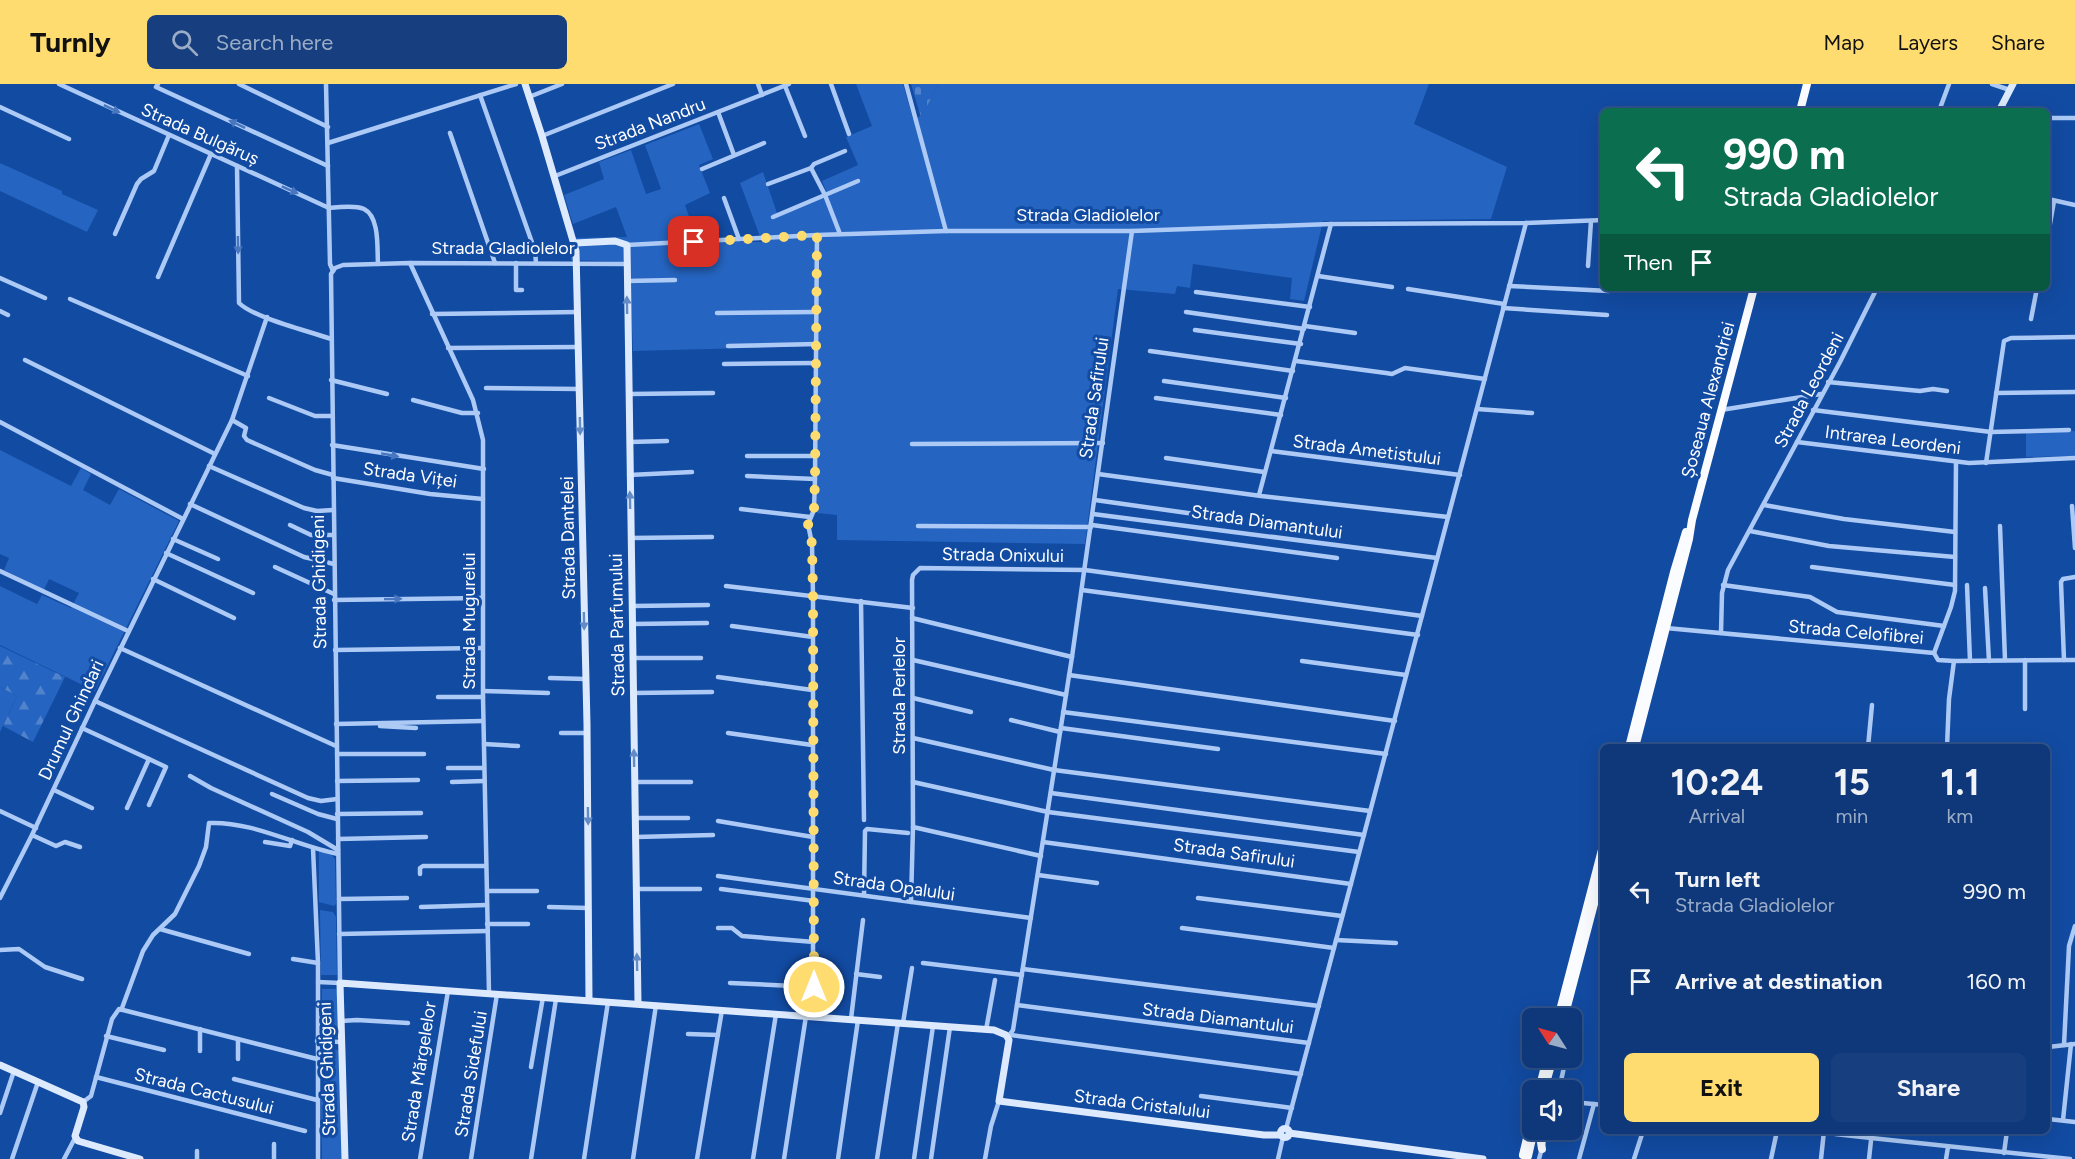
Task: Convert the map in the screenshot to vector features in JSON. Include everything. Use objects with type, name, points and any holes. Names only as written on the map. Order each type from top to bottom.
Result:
[{"type":"main road","points":[[1801,108],[1807,84]]},
{"type":"main road","name":"Șoseaua Alexandriei","points":[[1636,744],[1753,291]]},
{"type":"main road","name":"Șoseaua Alexandriei","points":[[1630,744],[1678,557],[1692,520]]},
{"type":"main road","points":[[1561,1008],[1600,857]]},
{"type":"main road","points":[[1567,1008],[1600,881]]},
{"type":"main road","points":[[1524,1157],[1527,1140]]},
{"type":"main road","points":[[1524,1157],[1530,1140]]},
{"type":"main road","points":[[1541,1140],[1542,1149]]},
{"type":"street","name":"Strada Bulgăruș","points":[[59,84],[329,208]]},
{"type":"street","points":[[158,84],[156,87],[328,166]]},
{"type":"street","points":[[239,84],[328,127]]},
{"type":"street","points":[[326,84],[329,208],[359,208],[369,213],[375,226],[378,264],[343,265],[333,271]]},
{"type":"street","points":[[328,143],[516,84]]},
{"type":"street","name":"Strada Dantelei","points":[[525,84],[575,243],[577,263],[587,733],[589,1000]]},
{"type":"street","points":[[529,97],[562,84]]},
{"type":"street","points":[[542,136],[673,84]]},
{"type":"street","points":[[758,84],[762,95]]},
{"type":"street","points":[[831,84],[849,134]]},
{"type":"street","points":[[906,84],[946,231]]},
{"type":"street","points":[[1940,108],[1949,84]]},
{"type":"street","points":[[1992,84],[2012,87],[2001,108]]},
{"type":"street","points":[[787,85],[805,136]]},
{"type":"street","name":"Strada Nandru","points":[[555,176],[787,85]]},
{"type":"street","points":[[480,95],[535,251],[537,263]]},
{"type":"street","points":[[0,107],[69,139]]},
{"type":"street","points":[[718,112],[735,155]]},
{"type":"street","points":[[2050,118],[2075,118]]},
{"type":"street","points":[[450,133],[495,263]]},
{"type":"street","points":[[115,234],[137,184],[143,177],[154,171],[169,135]]},
{"type":"street","points":[[702,170],[764,143]]},
{"type":"street","points":[[768,184],[811,168],[814,164],[845,151]]},
{"type":"street","points":[[158,277],[211,154]]},
{"type":"street","points":[[237,166],[239,303],[267,317],[331,339]]},
{"type":"street","points":[[811,168],[825,195],[840,234]]},
{"type":"street","points":[[773,217],[858,181]]},
{"type":"street","points":[[724,198],[739,239]]},
{"type":"street","points":[[2050,200],[2075,205]]},
{"type":"street","points":[[2050,224],[2054,201]]},
{"type":"street","name":"Strada Ghidigeni","points":[[329,208],[330,264],[333,271],[330,279],[333,535],[340,1021],[345,1159]]},
{"type":"street","name":"Strada Gladiolelor","points":[[575,243],[615,241],[627,245],[946,231],[1132,231],[1331,224],[1600,220]]},
{"type":"street","points":[[1588,266],[1591,221]]},
{"type":"street","name":"Strada Diamantului","points":[[1278,1159],[1526,223]]},
{"type":"street","name":"Strada Ametistului","points":[[1259,495],[1331,224]]},
{"type":"street","name":"Strada Safirului","points":[[985,1159],[991,1126],[1000,1099],[1048,812],[1085,570],[1132,231]]},
{"type":"street","points":[[784,1159],[814,987],[813,596],[812,544],[808,524],[814,507],[816,456],[817,235]]},
{"type":"street","name":"Strada Parfumului","points":[[627,245],[638,1003]]},
{"type":"street","name":"Strada Mugurelui","points":[[410,263],[478,413],[483,440],[483,744],[487,924],[493,994]]},
{"type":"street","points":[[516,263],[516,290],[522,290]]},
{"type":"street","name":"Strada Gladiolelor","points":[[378,264],[627,264]]},
{"type":"street","points":[[1318,276],[1392,287]]},
{"type":"street","points":[[0,278],[45,298]]},
{"type":"street","points":[[627,281],[675,279]]},
{"type":"street","points":[[1509,286],[1600,291]]},
{"type":"street","points":[[1408,289],[1503,306],[1607,315]]},
{"type":"street","name":"Strada Leordeni","points":[[1721,633],[1723,585],[1728,570],[1875,291]]},
{"type":"street","points":[[2031,319],[2036,291]]},
{"type":"street","points":[[1196,292],[1310,307]]},
{"type":"street","points":[[70,299],[248,376]]},
{"type":"street","points":[[0,311],[8,315]]},
{"type":"street","points":[[432,314],[578,312]]},
{"type":"street","points":[[717,313],[816,312]]},
{"type":"street","points":[[1186,312],[1355,333]]},
{"type":"street","name":"Drumul Ghindari","points":[[0,898],[36,828],[94,701],[232,420],[267,317]]},
{"type":"street","points":[[1195,330],[1300,344]]},
{"type":"street","points":[[1986,463],[2004,342],[2011,338],[2075,337]]},
{"type":"street","points":[[728,346],[817,344]]},
{"type":"street","points":[[447,348],[578,347]]},
{"type":"street","points":[[1150,351],[1293,371]]},
{"type":"street","points":[[25,360],[215,454]]},
{"type":"street","points":[[1296,361],[1386,374],[1392,374],[1405,368],[1485,379]]},
{"type":"street","points":[[724,364],[816,363]]},
{"type":"street","points":[[331,380],[387,394]]},
{"type":"street","points":[[1164,381],[1286,398]]},
{"type":"street","points":[[1828,382],[1920,391],[1947,390]]},
{"type":"street","points":[[486,388],[579,389]]},
{"type":"street","points":[[1996,393],[2075,392]]},
{"type":"street","points":[[628,394],[713,393]]},
{"type":"street","points":[[1721,410],[1821,394]]},
{"type":"street","points":[[269,398],[315,416],[332,416]]},
{"type":"street","name":"Strada Ametistului","points":[[1156,398],[1281,415]]},
{"type":"street","points":[[412,400],[462,413],[478,413]]},
{"type":"street","points":[[1477,409],[1532,413]]},
{"type":"street","points":[[1813,410],[1991,432],[2069,430]]},
{"type":"street","points":[[232,420],[245,426],[243,436],[247,440],[333,476]]},
{"type":"street","points":[[0,422],[183,519]]},
{"type":"street","points":[[629,442],[667,441]]},
{"type":"street","points":[[912,444],[1103,442]]},
{"type":"street","name":"Intrarea Leordeni","points":[[1797,442],[1956,462],[1986,463],[2075,458]]},
{"type":"street","points":[[332,445],[484,469]]},
{"type":"street","name":"Strada Ametistului","points":[[1271,451],[1460,476]]},
{"type":"street","points":[[747,456],[816,456]]},
{"type":"street","points":[[1166,458],[1264,472]]},
{"type":"street","points":[[1934,653],[1953,601],[1955,585],[1956,462]]},
{"type":"street","points":[[209,466],[304,508],[317,511],[333,510]]},
{"type":"street","points":[[629,475],[692,472]]},
{"type":"street","points":[[1098,474],[1448,517]]},
{"type":"street","name":"Strada Viței","points":[[333,476],[430,494],[483,499]]},
{"type":"street","points":[[747,476],[815,479]]},
{"type":"street","points":[[1095,500],[1209,516]]},
{"type":"street","points":[[190,504],[304,557],[334,564]]},
{"type":"street","points":[[1764,504],[1844,519],[1956,532]]},
{"type":"street","points":[[2072,506],[2075,548]]},
{"type":"street","points":[[741,509],[810,517]]},
{"type":"street","name":"Strada Diamantului","points":[[1093,514],[1437,558]]},
{"type":"street","points":[[290,525],[316,536],[333,535]]},
{"type":"street","points":[[918,526],[1091,526],[1337,558]]},
{"type":"street","points":[[2000,526],[2005,660]]},
{"type":"street","points":[[1750,531],[1829,546],[1955,557]]},
{"type":"street","points":[[631,538],[712,537]]},
{"type":"street","points":[[173,539],[218,559]]},
{"type":"street","points":[[166,553],[253,593]]},
{"type":"street","points":[[275,567],[334,597],[482,597]]},
{"type":"street","points":[[1812,567],[1955,585]]},
{"type":"street","name":"Strada Onixului","points":[[920,568],[1085,570]]},
{"type":"street","name":"Strada Perlelor","points":[[911,902],[912,580],[913,575],[920,568]]},
{"type":"street","points":[[1085,570],[1422,616]]},
{"type":"street","points":[[0,571],[128,632]]},
{"type":"street","points":[[2064,660],[2061,582],[2063,579],[2075,577]]},
{"type":"street","points":[[153,579],[234,618]]},
{"type":"street","points":[[726,585],[912,608]]},
{"type":"street","points":[[1723,585],[1810,597],[1837,612],[1944,626]]},
{"type":"street","points":[[1967,585],[1970,661]]},
{"type":"street","points":[[1985,588],[1989,661]]},
{"type":"street","points":[[1082,590],[1418,634]]},
{"type":"street","points":[[861,601],[864,820]]},
{"type":"street","points":[[632,606],[708,605]]},
{"type":"street","points":[[912,618],[1072,657]]},
{"type":"street","points":[[632,624],[707,623]]},
{"type":"street","points":[[732,626],[813,637]]},
{"type":"street","name":"Strada Celofibrei","points":[[1666,628],[1934,653],[1938,660],[2075,660]]},
{"type":"street","points":[[120,648],[336,746]]},
{"type":"street","points":[[335,650],[483,648]]},
{"type":"street","points":[[633,658],[701,658]]},
{"type":"street","points":[[912,660],[1066,695]]},
{"type":"street","points":[[2025,660],[2025,709]]},
{"type":"street","points":[[1302,661],[1406,675]]},
{"type":"street","points":[[1947,744],[1948,699],[1954,661]]},
{"type":"street","points":[[1069,675],[1395,721]]},
{"type":"street","points":[[718,677],[812,690]]},
{"type":"street","points":[[550,678],[586,679]]},
{"type":"street","points":[[633,693],[712,692]]},
{"type":"street","points":[[438,697],[548,693]]},
{"type":"street","points":[[913,698],[971,712]]},
{"type":"street","points":[[94,701],[308,798],[321,801],[337,799]]},
{"type":"street","points":[[1868,744],[1872,705]]},
{"type":"street","points":[[1063,712],[1386,754]]},
{"type":"street","points":[[1011,720],[1060,730],[1218,749]]},
{"type":"street","points":[[336,725],[483,722]]},
{"type":"street","points":[[336,725],[416,728]]},
{"type":"street","points":[[82,728],[166,767],[149,805]]},
{"type":"street","points":[[561,732],[587,733]]},
{"type":"street","points":[[728,733],[812,744]]},
{"type":"street","points":[[913,738],[1054,770],[1370,811]]},
{"type":"street","points":[[483,744],[518,746]]},
{"type":"street","points":[[337,754],[424,754]]},
{"type":"street","points":[[127,808],[149,759]]},
{"type":"street","points":[[448,768],[484,768]]},
{"type":"street","points":[[190,776],[211,788],[308,832],[338,852]]},
{"type":"street","points":[[337,781],[418,780]]},
{"type":"street","points":[[452,782],[484,781]]},
{"type":"street","points":[[635,782],[691,782]]},
{"type":"street","points":[[913,782],[1048,812]]},
{"type":"street","points":[[54,790],[92,808]]},
{"type":"street","points":[[1051,793],[1364,835]]},
{"type":"street","points":[[272,794],[318,814],[337,816],[421,813]]},
{"type":"street","points":[[0,811],[36,828]]},
{"type":"street","name":"Strada Safirului","points":[[1048,812],[1359,852]]},
{"type":"street","points":[[635,818],[688,818]]},
{"type":"street","points":[[718,821],[813,837]]},
{"type":"street","points":[[83,1102],[91,1096],[106,1036],[143,951],[150,939],[171,920],[178,910],[199,866],[206,847],[209,823],[240,826],[313,848],[338,852]]},
{"type":"street","points":[[913,827],[1041,856]]},
{"type":"street","points":[[864,895],[865,831],[867,829],[908,833]]},
{"type":"street","points":[[32,835],[56,846],[65,842],[80,848]]},
{"type":"street","points":[[636,837],[713,835]]},
{"type":"street","points":[[338,839],[426,837]]},
{"type":"street","points":[[265,842],[290,846],[292,840]]},
{"type":"street","name":"Strada Safirului","points":[[1043,842],[1350,884]]},
{"type":"street","points":[[313,848],[318,963],[318,1159]]},
{"type":"street","points":[[420,874],[420,868],[423,866],[486,866]]},
{"type":"street","points":[[1038,875],[1097,883]]},
{"type":"street","name":"Strada Opalului","points":[[718,876],[1031,918]]},
{"type":"street","points":[[636,889],[700,889]]},
{"type":"street","points":[[721,889],[814,901]]},
{"type":"street","points":[[487,891],[537,891]]},
{"type":"street","points":[[339,899],[407,898]]},
{"type":"street","points":[[1198,898],[1342,916]]},
{"type":"street","points":[[421,907],[487,905]]},
{"type":"street","points":[[549,907],[589,908]]},
{"type":"street","points":[[838,1159],[863,920]]},
{"type":"street","points":[[487,924],[528,924]]},
{"type":"street","points":[[2064,1045],[2069,946],[2075,926]]},
{"type":"street","points":[[718,927],[732,928],[738,934],[749,937],[814,942]]},
{"type":"street","points":[[1182,928],[1334,948]]},
{"type":"street","points":[[160,929],[249,954]]},
{"type":"street","points":[[339,934],[488,932]]},
{"type":"street","points":[[1336,940],[1396,943]]},
{"type":"street","points":[[0,950],[20,949],[45,967],[82,979]]},
{"type":"street","points":[[293,959],[318,963]]},
{"type":"street","name":"Strada Diamantului","points":[[923,963],[1319,1006]]},
{"type":"street","points":[[877,1159],[912,968]]},
{"type":"street","points":[[856,974],[880,977]]},
{"type":"street","points":[[986,1030],[995,980]]},
{"type":"street","points":[[2068,982],[2075,981]]},
{"type":"street","points":[[318,982],[340,983]]},
{"type":"street","name":"Strada Mărgelelor","points":[[340,983],[776,1013],[999,1031],[1010,1036]]},
{"type":"street","points":[[730,983],[814,987]]},
{"type":"street","name":"Strada Mărgelelor","points":[[420,1159],[448,991]]},
{"type":"street","name":"Strada Sidefului","points":[[471,1159],[493,994]]},
{"type":"street","points":[[531,1067],[543,997]]},
{"type":"street","points":[[531,1159],[556,998]]},
{"type":"street","points":[[584,1159],[608,1001]]},
{"type":"street","points":[[633,1159],[656,1005]]},
{"type":"street","name":"Strada Diamantului","points":[[1017,1005],[1309,1043]]},
{"type":"street","points":[[119,1009],[317,1059]]},
{"type":"street","points":[[697,1159],[722,1010]]},
{"type":"street","points":[[753,1159],[776,1013]]},
{"type":"street","name":"Strada Mărgelelor","points":[[340,1021],[408,1023]]},
{"type":"street","points":[[914,1159],[933,1026]]},
{"type":"street","points":[[931,1159],[950,1027]]},
{"type":"street","points":[[200,1029],[200,1051]]},
{"type":"street","points":[[688,1034],[718,1035]]},
{"type":"street","points":[[106,1036],[164,1050]]},
{"type":"street","points":[[1010,1036],[1300,1074]]},
{"type":"street","points":[[238,1038],[238,1059]]},
{"type":"street","points":[[317,1041],[341,1042]]},
{"type":"street","points":[[2050,1047],[2073,1044],[2063,1120]]},
{"type":"street","points":[[0,1065],[83,1102]]},
{"type":"street","points":[[0,1113],[14,1071]]},
{"type":"street","name":"Strada Cactusului","points":[[96,1077],[305,1131]]},
{"type":"street","points":[[234,1079],[317,1100]]},
{"type":"street","points":[[12,1159],[38,1082]]},
{"type":"street","points":[[1201,1096],[1292,1108]]},
{"type":"street","name":"Strada Cristalului","points":[[1000,1099],[1483,1159]]},
{"type":"street","points":[[64,1159],[75,1138],[84,1107],[83,1102]]},
{"type":"street","points":[[1582,1103],[1600,1105]]},
{"type":"street","points":[[1579,1159],[1594,1104]]},
{"type":"street","points":[[2050,1119],[2075,1122]]},
{"type":"street","points":[[1639,1159],[1634,1159],[1642,1134]]},
{"type":"street","points":[[1771,1159],[1776,1134]]},
{"type":"street","points":[[1821,1159],[1825,1134]]},
{"type":"street","points":[[1835,1134],[2027,1157],[2069,1159]]},
{"type":"street","points":[[1869,1159],[1872,1134]]},
{"type":"street","points":[[2004,1153],[2007,1134]]},
{"type":"street","points":[[75,1138],[82,1143],[140,1159]]},
{"type":"street","points":[[1539,1159],[1544,1140]]},
{"type":"street","points":[[274,1144],[274,1159]]},
{"type":"street","points":[[1946,1159],[1948,1147]]},
{"type":"street","points":[[197,1150],[197,1159]]},
{"type":"street","points":[[1985,1159],[1986,1151]]},
{"type":"green space","points":[[856,84],[903,84],[913,119],[921,116],[939,84],[1429,84],[1414,124],[1507,167],[1491,219],[1323,221],[1304,301],[1290,299],[1292,278],[1193,264],[1190,288],[1177,286],[1175,294],[1118,289],[1085,544],[837,540],[837,515],[817,513],[815,346],[633,351],[629,262],[571,260],[570,238],[627,237],[616,207],[573,224],[564,195],[604,179],[599,162],[631,150],[646,194],[661,189],[645,145],[699,124],[713,159],[699,165],[710,193],[685,205],[698,242],[762,242],[740,183],[763,172],[778,216],[828,196],[822,181],[858,165],[846,137],[872,126]]},
{"type":"green space","points":[[911,84],[939,84],[921,117]]},
{"type":"green space","points":[[0,163],[98,210],[87,232],[0,191]]},
{"type":"green space","points":[[2075,431],[2075,456],[2026,457],[2026,432]]},
{"type":"green space","points":[[0,450],[71,486],[81,468],[91,474],[83,490],[110,505],[119,489],[179,521],[95,691],[0,645],[0,586],[37,604],[42,595],[71,608],[79,593],[49,579],[44,590],[4,570],[9,558],[0,554]]},
{"type":"green space","points":[[0,646],[65,677],[33,742],[3,726],[17,696],[0,687]]},
{"type":"green space","points":[[0,687],[17,696],[0,732]]},
{"type":"green space","points":[[319,851],[331,854],[335,859],[336,904],[334,906],[319,902]]},
{"type":"green space","points":[[320,910],[333,912],[336,917],[337,975],[321,975]]},
{"type":"green space","points":[[322,989],[338,991],[338,1038],[321,1039]]},
{"type":"green space","points":[[321,1049],[339,1050],[342,1159],[322,1159],[321,1100],[324,1096],[325,1059],[321,1056]]},
{"type":"route","points":[[694,242],[817,235],[815,479],[814,510],[808,524],[812,544],[813,596],[814,987]]}]
